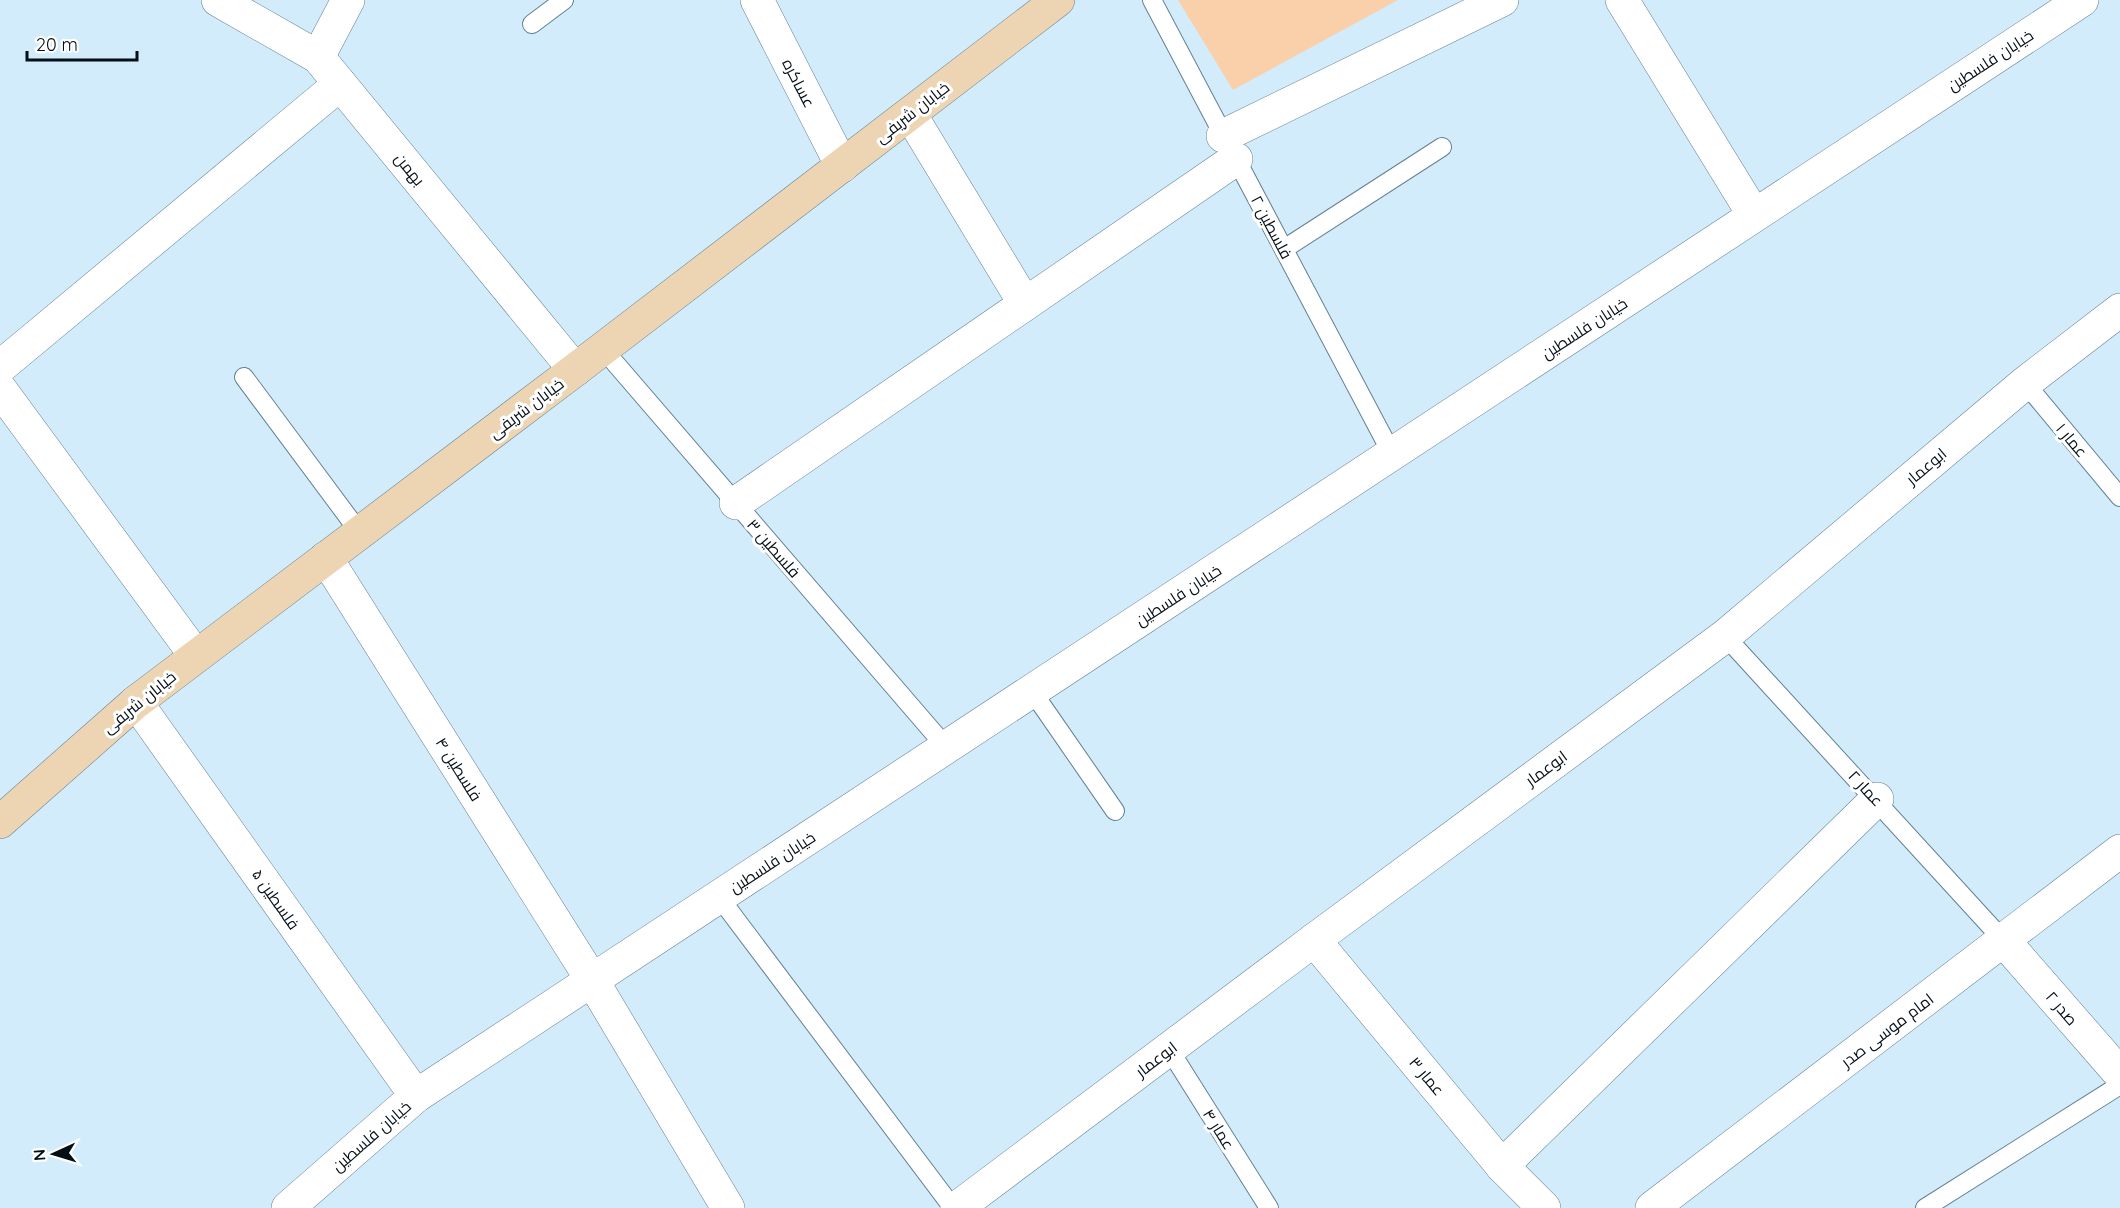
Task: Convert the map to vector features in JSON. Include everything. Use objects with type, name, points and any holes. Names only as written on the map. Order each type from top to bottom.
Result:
[{"type":"street","name":"بهمن","points":[[218,0],[318,57],[575,370]]},
{"type":"street","points":[[318,57],[348,0]]},
{"type":"street","name":"عساکره","points":[[757,0],[842,166]]},
{"type":"street","name":"خیابان شریفی","points":[[0,822],[136,702],[603,349],[1058,0]]},
{"type":"street","points":[[735,503],[1025,304],[1230,147],[1502,0]]},
{"type":"street","points":[[1622,0],[1754,215]]},
{"type":"street","name":"خیابان فلسطین","points":[[288,1208],[416,1096],[2082,0]]},
{"type":"street","points":[[0,367],[340,84]]},
{"type":"street","points":[[910,114],[1025,304]]},
{"type":"street","name":"ابوعمار","points":[[955,1208],[1314,939],[1725,636],[2025,383],[2120,310]]},
{"type":"street","points":[[0,389],[196,656]]},
{"type":"street","name":"فلسطین ۴","points":[[326,558],[592,980],[728,1208]]},
{"type":"street","name":"فلسطین ۵","points":[[136,702],[416,1096]]},
{"type":"street","points":[[1502,1166],[1877,799]]},
{"type":"street","name":"امام موسی صدر","points":[[1652,1208],[2120,851]]},
{"type":"street","name":"عمار ۳","points":[[1314,939],[1502,1166],[1544,1208]]},
{"type":"street","name":"صدر ۲","points":[[2004,941],[2120,1074]]},
{"type":"lane","points":[[532,24],[564,0]]},
{"type":"lane","name":"فلسطین ۲","points":[[1152,0],[1392,454]]},
{"type":"lane","points":[[1284,249],[1442,147]]},
{"type":"lane","name":"فلسطین ۳","points":[[603,349],[946,747]]},
{"type":"lane","points":[[244,377],[360,533]]},
{"type":"lane","name":"عمار ۱","points":[[2025,383],[2120,497]]},
{"type":"lane","name":"عمار ۲","points":[[1725,636],[1877,799],[2004,941]]},
{"type":"lane","points":[[1032,691],[1115,811]]},
{"type":"lane","points":[[719,897],[955,1208]]},
{"type":"lane","name":"عمار ۴","points":[[1168,1049],[1269,1208]]},
{"type":"lane","points":[[1925,1208],[2120,1085]]},
{"type":"shaded area","points":[[1178,0],[1398,0],[1233,90]]}]
